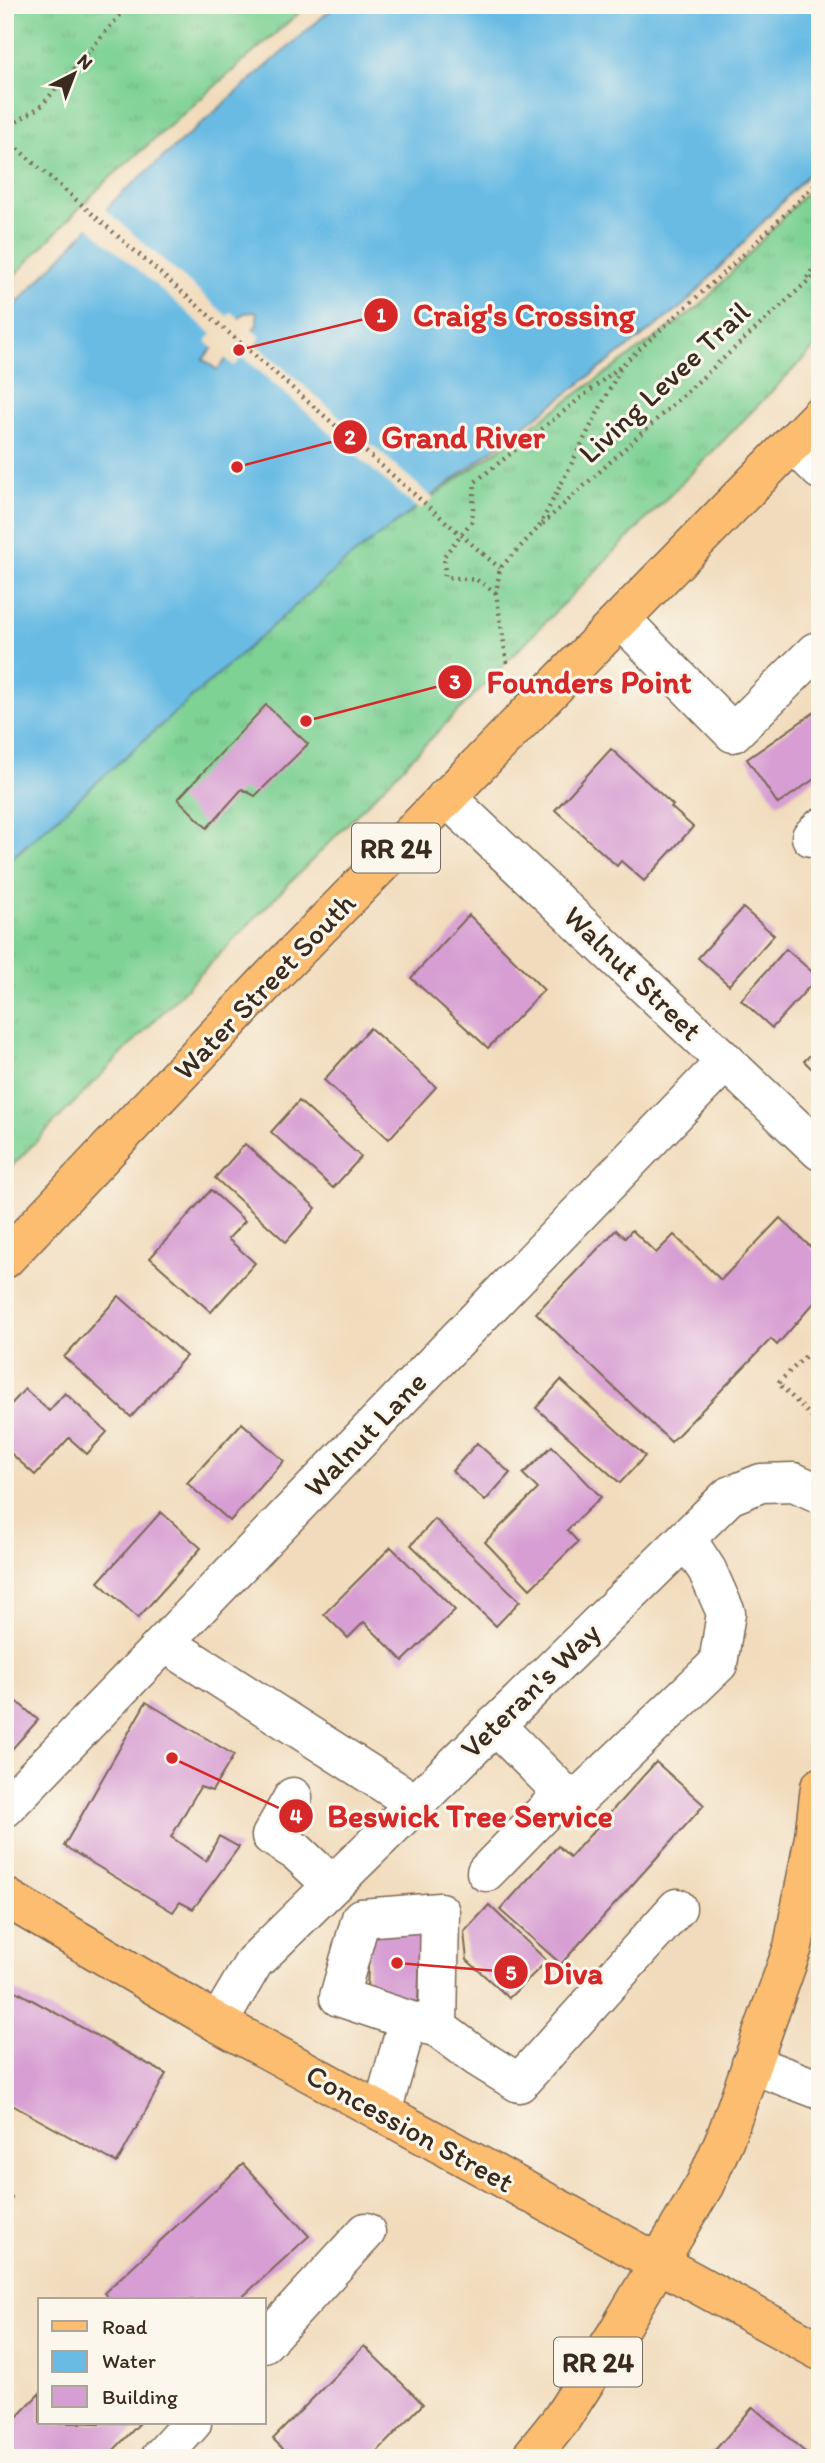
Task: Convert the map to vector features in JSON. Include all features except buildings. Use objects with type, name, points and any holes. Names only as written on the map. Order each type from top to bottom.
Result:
[{"type":"main road","name":"Water Street South","points":[[5,1259],[279,969],[820,415]]},
{"type":"main road","name":"RR 24","points":[[530,2458],[560,2421],[617,2333],[705,2184],[726,2136],[793,1947],[814,1838],[820,1787]]},
{"type":"main road","name":"Concession Street","points":[[5,1897],[218,2023],[820,2351]]},
{"type":"street","points":[[793,443],[820,470]]},
{"type":"street","points":[[621,619],[733,733],[815,652],[820,656]]},
{"type":"street","name":"Walnut Street","points":[[446,797],[820,1151]]},
{"type":"street","name":"Walnut Lane","points":[[5,1808],[726,1061]]},
{"type":"street","name":"Veteran's Way","points":[[218,2023],[254,1962],[729,1496],[761,1483],[794,1482],[820,1494]]},
{"type":"street","points":[[495,1724],[573,1802],[718,1664],[726,1613],[707,1570],[686,1538]]},
{"type":"street","points":[[164,1643],[415,1803]]},
{"type":"street","points":[[486,1872],[563,1793]]},
{"type":"street","points":[[293,1797],[271,1836],[338,1880],[370,1897],[386,1916]]},
{"type":"street","points":[[382,2112],[423,2024],[440,1912],[361,1918],[340,1997],[423,2024],[519,2083],[677,1909]]},
{"type":"street","points":[[751,2064],[820,2090]]},
{"type":"street","points":[[266,2341],[366,2232]]},
{"type":"street","points":[[160,2458],[191,2424]]},
{"type":"path","points":[[5,129],[41,106],[129,5]]},
{"type":"path","points":[[5,136],[500,568],[496,593],[507,663]]},
{"type":"path","name":"Living Levee Trail","points":[[496,593],[477,580],[445,577],[444,556],[472,521],[475,482],[622,365],[743,255],[820,180]]},
{"type":"path","points":[[806,280],[820,258]]},
{"type":"path","name":"Living Levee Trail","points":[[500,568],[539,527],[820,270]]},
{"type":"path","name":"Living Levee Trail","points":[[539,527],[622,365]]},
{"type":"path","points":[[820,1342],[778,1382],[820,1425]]},
{"type":"green space","points":[[5,5],[308,5],[104,183],[5,285]]},
{"type":"green space","points":[[820,178],[820,342],[5,1173],[5,865],[320,577],[700,306]]},
{"type":"water","points":[[336,5],[820,5],[820,162],[685,304],[342,564],[5,864],[5,316],[117,198]],"holes":[[[257,312],[257,325],[217,370],[203,359],[244,313]]]},
{"type":"pier","points":[[103,207],[227,316],[232,312],[242,321],[215,350],[206,341],[212,334],[86,225]]},
{"type":"pier","points":[[250,328],[261,337],[256,344],[434,499],[419,510],[243,357],[234,366],[224,357]]},
{"type":"place","name":"Craig's Crossing","points":[[239,350]]},
{"type":"place","name":"Grand River","points":[[237,467]]},
{"type":"place","name":"Founders Point","points":[[306,721]]},
{"type":"place","name":"Beswick Tree Service","points":[[172,1758]]},
{"type":"place","name":"Diva","points":[[397,1963]]}]
